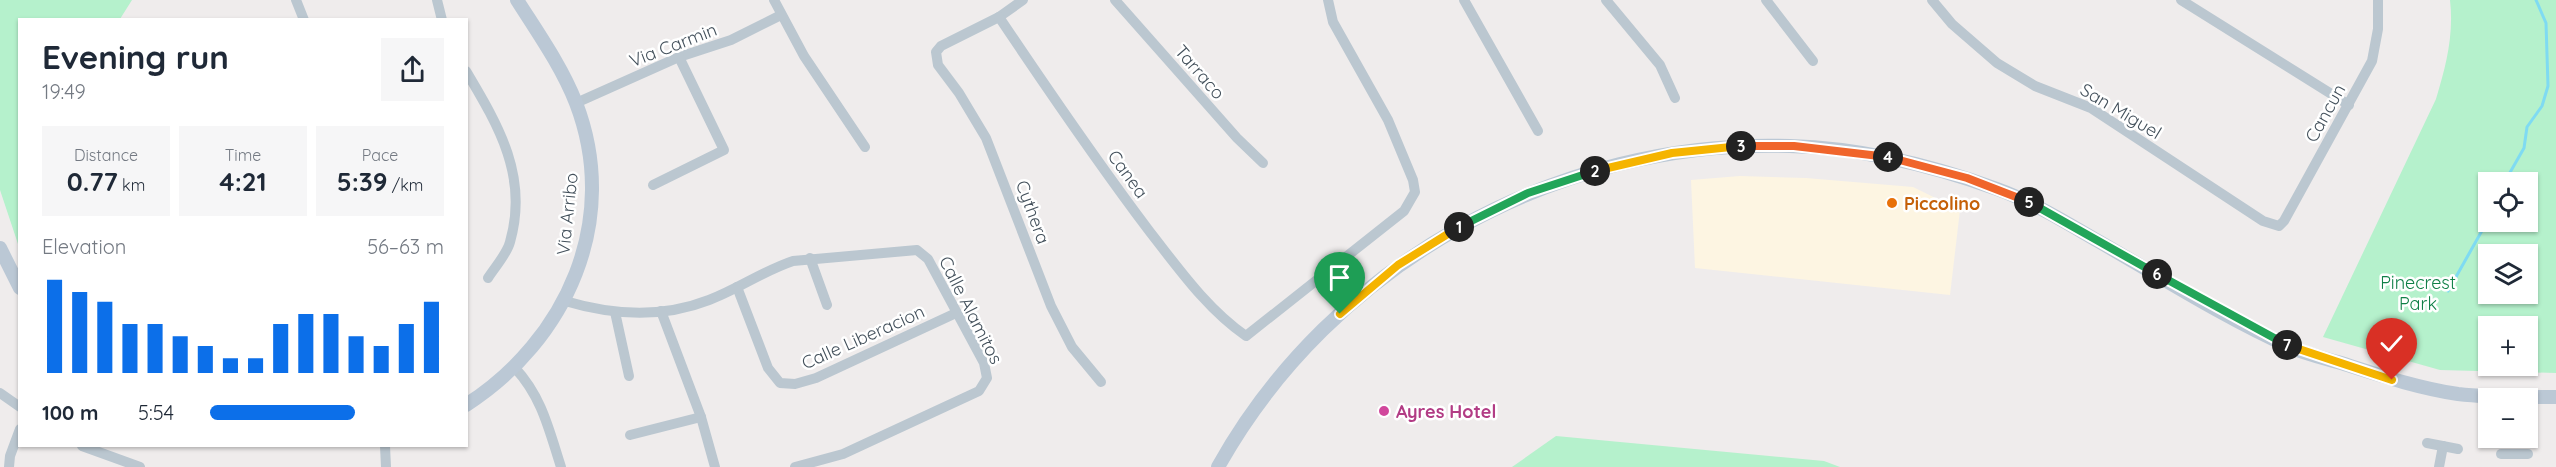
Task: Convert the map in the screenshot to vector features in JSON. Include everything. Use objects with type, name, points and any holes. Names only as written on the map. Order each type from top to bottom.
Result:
[{"type":"main road","name":"Via Arribo","points":[[468,404],[491,389],[532,350],[565,301],[580,263],[591,200],[591,169],[586,137],[576,103],[559,69],[517,0]]},
{"type":"main road","points":[[1218,467],[1262,400],[1316,336],[1365,291],[1420,250],[1486,212],[1570,178],[1672,153],[1744,146],[1794,146],[1864,153],[1956,175],[2032,203],[2292,347],[2392,380],[2458,394],[2556,398]]},
{"type":"main road","points":[[0,249],[18,284]]},
{"type":"street","points":[[296,0],[303,18]]},
{"type":"street","points":[[436,0],[441,18]]},
{"type":"street","points":[[774,0],[781,15],[865,147]]},
{"type":"street","points":[[999,18],[1023,0]]},
{"type":"street","name":"Tarraco","points":[[1115,0],[1237,138],[1263,163]]},
{"type":"street","name":"Canea","points":[[999,18],[1111,180],[1175,265],[1221,319],[1246,336],[1404,211],[1415,192],[1413,180],[1388,120],[1333,22],[1328,0]]},
{"type":"street","points":[[1464,0],[1538,131]]},
{"type":"street","points":[[1606,0],[1660,64],[1675,98]]},
{"type":"street","points":[[1766,0],[1814,61]]},
{"type":"street","name":"San Miguel","points":[[1932,0],[1952,24],[1997,63],[2035,86],[2091,108],[2271,225]]},
{"type":"street","points":[[2181,0],[2349,105]]},
{"type":"street","name":"Cancun","points":[[2271,225],[2279,226],[2284,221],[2372,61],[2378,29],[2378,0]]},
{"type":"street","name":"Via Carmin","points":[[576,103],[679,57],[730,40],[781,15]]},
{"type":"street","name":"Cythera","points":[[999,18],[941,46],[936,52],[938,65],[959,93],[986,138],[1051,306],[1072,347],[1101,382]]},
{"type":"street","points":[[653,185],[724,150],[679,57]]},
{"type":"street","points":[[470,85],[495,122],[511,159],[514,188],[510,244],[489,278]]},
{"type":"street","name":"Calle Alamitos","points":[[565,301],[615,312],[661,311],[709,300],[773,267],[810,258],[917,250],[928,259],[984,363],[987,378],[979,391],[843,454],[795,467]]},
{"type":"street","points":[[810,258],[827,304]]},
{"type":"street","name":"Calle Liberacion","points":[[737,287],[768,368],[780,383],[795,384],[816,378],[956,313]]},
{"type":"street","points":[[661,311],[701,417],[715,467]]},
{"type":"street","points":[[615,312],[629,376]]},
{"type":"street","points":[[515,368],[531,385],[538,399],[561,467]]},
{"type":"street","points":[[0,393],[18,406]]},
{"type":"street","points":[[630,435],[701,417]]},
{"type":"street","points":[[9,467],[18,436]]},
{"type":"street","points":[[2427,443],[2458,449]]},
{"type":"street","points":[[2439,467],[2443,446]]},
{"type":"street","points":[[84,447],[115,463],[140,467]]},
{"type":"street","points":[[385,447],[386,467]]},
{"type":"street","points":[[2501,454],[2528,454]]},
{"type":"street","points":[[2514,454],[2514,467]]},
{"type":"shaded area","points":[[1740,176],[1806,178],[1913,187],[1960,210],[1950,295],[1695,268],[1691,180]]},
{"type":"green space","points":[[0,0],[132,0],[121,18],[18,18],[18,244],[0,190]]},
{"type":"green space","name":"Pinecrest Park","points":[[2450,0],[2556,0],[2556,373],[2538,373],[2538,316],[2478,316],[2478,371],[2440,370],[2323,337],[2436,99],[2443,75],[2451,26]]},
{"type":"green space","points":[[1556,436],[1824,461],[1840,467],[1512,467]]},
{"type":"waterway","points":[[2510,172],[2524,148],[2527,127],[2542,106],[2548,86],[2546,23],[2536,0]]},
{"type":"waterway","points":[[2448,291],[2481,232]]},
{"type":"place","name":"Piccolino","points":[[1892,203]]},
{"type":"place","name":"Ayres Hotel","points":[[1384,411]]},
{"type":"route","points":[[1340,314],[1374,284],[1420,250],[1486,212],[1548,186],[1603,169],[1672,153],[1744,146],[1794,146],[1864,153],[1907,161],[2000,190],[2032,203],[2201,299],[2292,347],[2392,380]]}]
